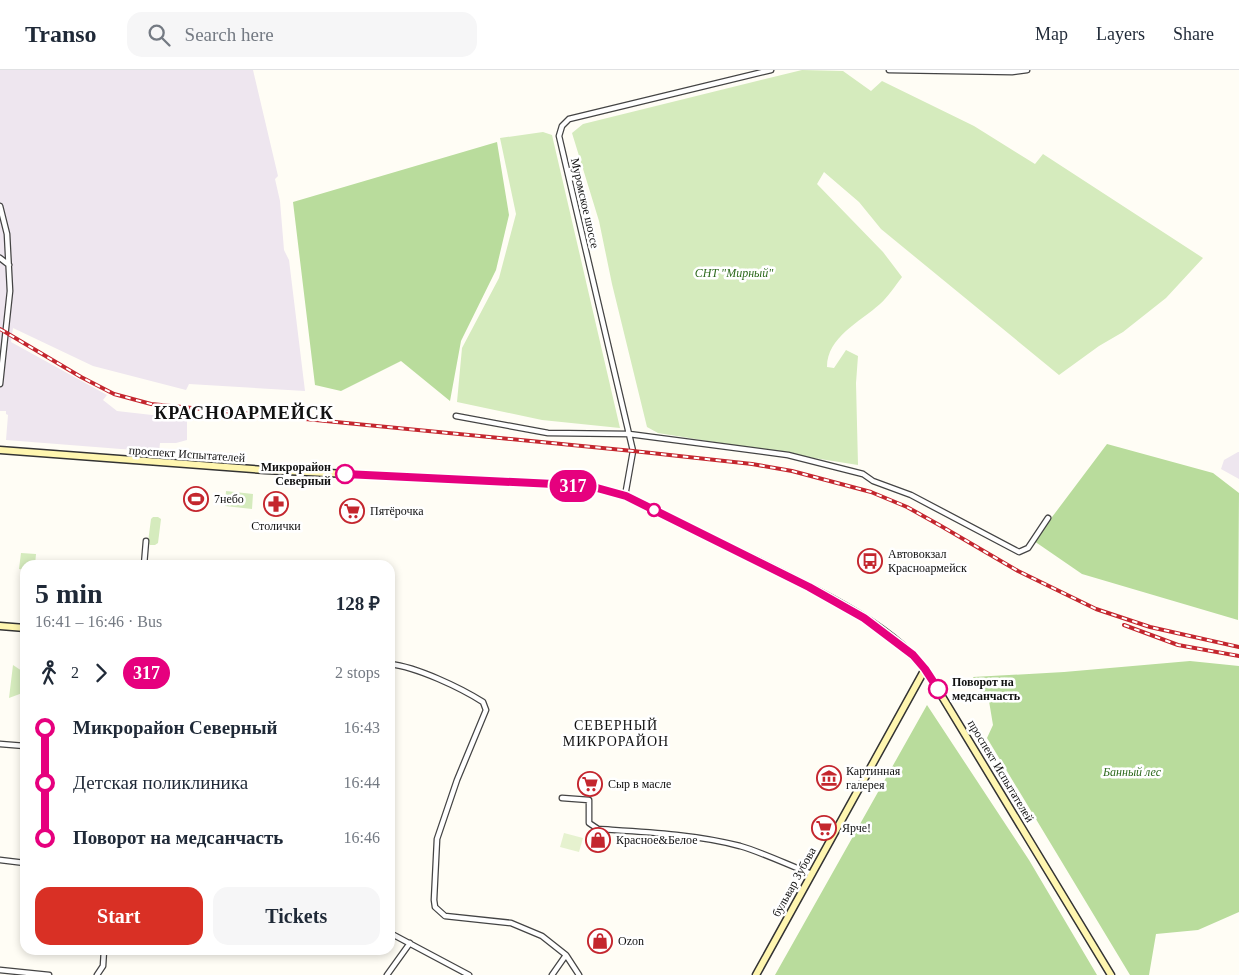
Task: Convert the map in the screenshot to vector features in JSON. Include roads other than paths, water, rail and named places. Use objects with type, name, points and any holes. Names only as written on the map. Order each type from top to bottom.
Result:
[{"type":"main road","name":"проспект Испытателей","points":[[0,450],[266,470],[554,484],[597,488],[626,496],[830,598],[864,618],[913,655],[925,669],[1111,975]]},
{"type":"main road","points":[[0,626],[20,628]]},
{"type":"main road","name":"бульвар Зубова","points":[[756,975],[925,669]]},
{"type":"street","name":"Муромское шоссе","points":[[626,496],[633,451],[559,136],[562,126],[569,119],[770,70]]},
{"type":"street","points":[[889,70],[1012,72],[1027,70]]},
{"type":"street","points":[[0,206],[7,234],[10,290],[0,384]]},
{"type":"street","points":[[0,258],[9,265]]},
{"type":"street","points":[[456,416],[548,434],[630,434],[788,455],[863,474],[873,481],[910,494],[1019,552],[1028,548],[1048,518]]},
{"type":"street","points":[[144,560],[146,541]]},
{"type":"street","points":[[395,665],[414,669],[470,694],[483,702],[486,710],[437,839],[435,907],[445,916],[511,923],[542,936],[566,955],[579,975]]},
{"type":"street","points":[[0,744],[20,746]]},
{"type":"street","points":[[562,798],[589,800],[589,823],[598,829],[708,839],[741,847],[812,874]]},
{"type":"street","points":[[0,860],[20,862]]},
{"type":"street","points":[[395,936],[470,975]]},
{"type":"street","points":[[387,975],[410,943]]},
{"type":"street","points":[[97,975],[102,966],[103,955]]},
{"type":"street","points":[[552,975],[566,955]]},
{"type":"street","points":[[0,970],[49,975]]},
{"type":"railway","points":[[0,329],[81,377],[114,394],[151,404],[633,451],[752,464],[792,471],[871,492],[907,507],[1018,571],[1096,609],[1150,627],[1239,647]]},
{"type":"railway","points":[[1124,625],[1178,645],[1239,656]]},
{"type":"place","name":"Микрорайон Северный","points":[[345,474]]},
{"type":"place","name":"7небо","points":[[196,499]]},
{"type":"place","name":"Столички","points":[[276,504]]},
{"type":"place","name":"Пятёрочка","points":[[352,511]]},
{"type":"place","name":"Автовокзал Красноармейск","points":[[870,561]]},
{"type":"place","name":"Поворот на медсанчасть","points":[[938,689]]},
{"type":"place","name":"Картинная галерея","points":[[829,778]]},
{"type":"place","name":"Сыр в масле","points":[[590,784]]},
{"type":"place","name":"Ярче!","points":[[824,828]]},
{"type":"place","name":"Красное&Белое","points":[[598,840]]},
{"type":"place","name":"Ozon","points":[[600,941]]},
{"type":"district","name":"КРАСНОАРМЕЙСК","points":[[244,413]]},
{"type":"district","name":"СЕВЕРНЫЙ МИКРОРАЙОН","points":[[616,734]]},
{"type":"park label","name":"СНТ \"Мирный\"","points":[[734,273]]},
{"type":"park label","name":"Банный лес","points":[[1132,772]]}]
